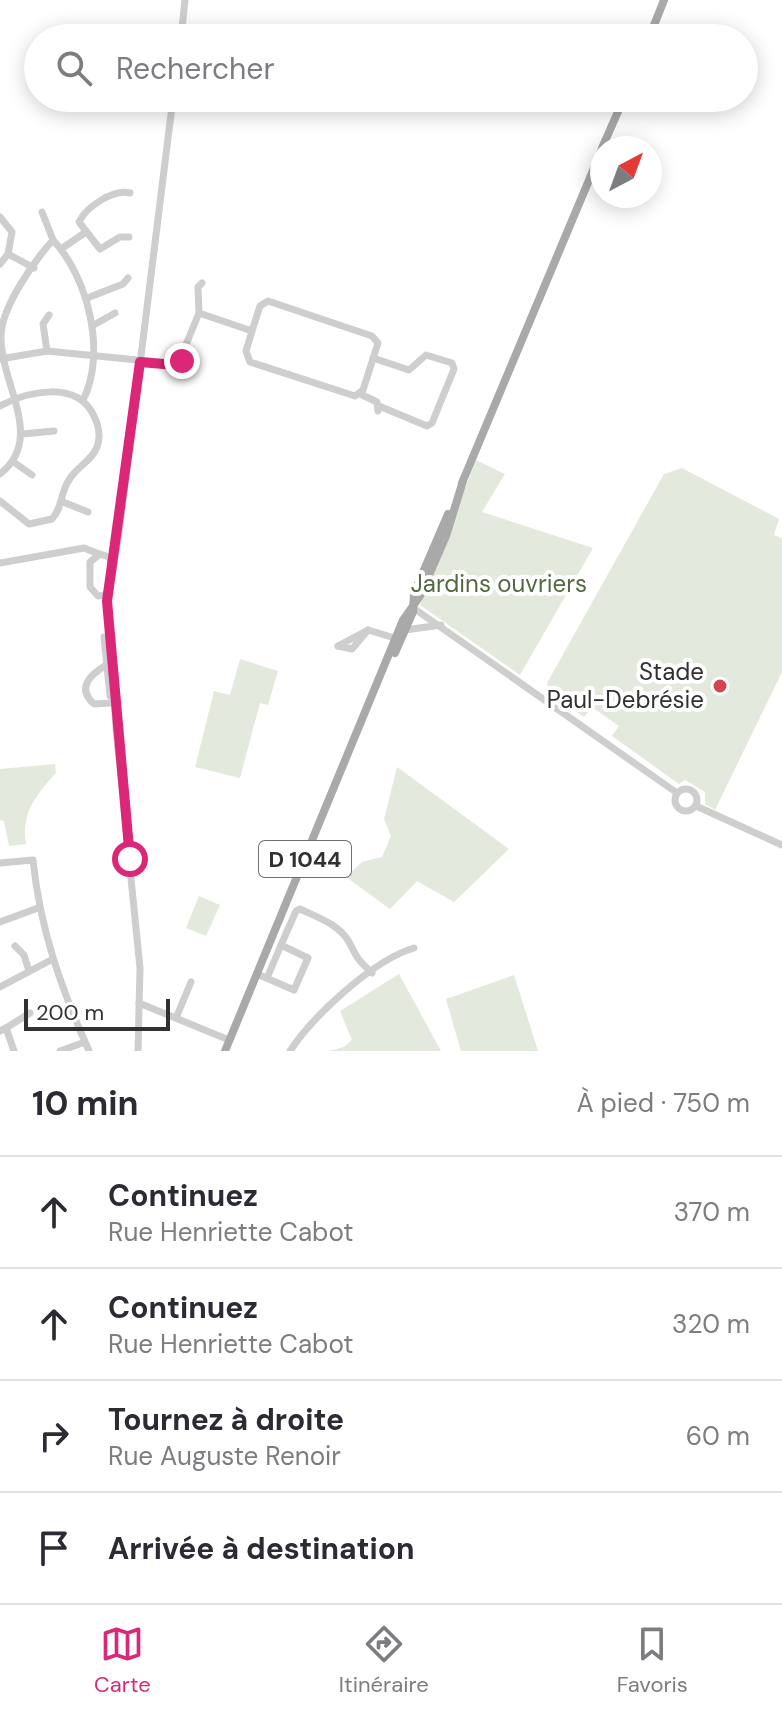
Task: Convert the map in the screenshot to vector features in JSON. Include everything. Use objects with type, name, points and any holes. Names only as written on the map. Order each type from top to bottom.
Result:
[{"type":"main road","points":[[655,24],[664,0]]},
{"type":"main road","name":"D 1044","points":[[608,136],[618,112]]},
{"type":"main road","name":"D 1044","points":[[225,1051],[381,678],[446,536],[463,481],[590,178]]},
{"type":"main road","name":"D 1044","points":[[398,639],[413,612],[412,607]]},
{"type":"street","points":[[182,24],[185,0]]},
{"type":"street","points":[[138,1051],[139,952],[116,729],[108,593],[111,562],[118,537],[171,112]]},
{"type":"street","points":[[129,237],[120,237],[100,249],[79,222],[86,212],[115,192],[130,193]]},
{"type":"street","points":[[42,212],[53,240],[87,298],[92,326],[91,356],[83,400]]},
{"type":"street","points":[[0,217],[12,232],[8,254],[0,264]]},
{"type":"street","points":[[61,249],[86,232]]},
{"type":"street","points":[[0,474],[15,463],[22,434],[1,359],[0,334],[12,298],[53,240]]},
{"type":"street","points":[[8,254],[34,268]]},
{"type":"street","points":[[87,298],[123,284],[128,278]]},
{"type":"street","points":[[1,359],[47,351],[140,362],[180,363],[199,313],[198,287],[202,283]]},
{"type":"street","points":[[268,301],[377,338],[360,394],[355,396],[250,362],[246,351],[260,306],[268,301]]},
{"type":"street","points":[[92,326],[115,313]]},
{"type":"street","points":[[199,313],[252,331]]},
{"type":"street","points":[[47,351],[43,324],[49,315]]},
{"type":"street","points":[[360,394],[378,408],[427,426],[432,423],[454,369],[452,363],[426,355],[409,370],[373,358]]},
{"type":"street","points":[[0,406],[14,399],[46,392],[83,400],[96,420],[98,444],[68,481],[63,502],[52,519],[37,525],[18,518],[0,501]]},
{"type":"street","points":[[22,434],[54,431]]},
{"type":"street","points":[[15,463],[32,475]]},
{"type":"street","points":[[63,502],[88,512]]},
{"type":"street","points":[[90,562],[118,537]]},
{"type":"street","points":[[0,563],[78,548],[102,554],[111,562]]},
{"type":"street","points":[[78,548],[90,562],[90,587],[103,607],[106,665],[116,729]]},
{"type":"street","points":[[98,596],[108,593]]},
{"type":"street","points":[[412,607],[677,793]]},
{"type":"street","points":[[405,630],[441,625]]},
{"type":"street","points":[[368,630],[398,639]]},
{"type":"street","points":[[106,665],[114,692]]},
{"type":"street","points":[[106,665],[87,681],[84,689],[86,697],[94,704],[111,703]]},
{"type":"street","points":[[686,788],[693,791],[697,796],[696,806],[687,812],[680,809],[675,800],[677,793],[686,788]]},
{"type":"street","points":[[696,806],[782,845]]},
{"type":"street","points":[[0,863],[33,860],[38,908],[51,960],[89,1051]]},
{"type":"street","points":[[0,922],[38,908]]},
{"type":"street","points":[[267,978],[296,911],[300,909],[330,922],[349,942],[351,953],[372,973]]},
{"type":"street","points":[[257,974],[294,990],[308,958],[281,945]]},
{"type":"street","points":[[15,946],[24,955],[29,971]]},
{"type":"street","points":[[290,1051],[329,1004],[414,948]]},
{"type":"street","points":[[0,987],[51,960]]},
{"type":"street","points":[[176,1018],[191,982]]},
{"type":"street","points":[[139,1003],[229,1040]]},
{"type":"street","points":[[14,1051],[3,1030],[30,1013]]},
{"type":"street","points":[[60,1051],[85,1042]]},
{"type":"green space","name":"Jardins ouvriers","points":[[476,460],[505,474],[482,512],[593,548],[520,675],[420,605]]},
{"type":"green space","points":[[682,468],[779,519],[774,535],[782,538],[782,672],[715,810],[705,804],[705,792],[685,780],[679,784],[612,736],[619,726],[592,707],[584,717],[549,693],[547,683],[664,474]]},
{"type":"green space","points":[[240,659],[278,671],[268,705],[260,703],[240,778],[195,767],[214,691],[230,695]]},
{"type":"green space","points":[[55,764],[56,773],[36,797],[28,814],[26,844],[9,846],[4,821],[0,820],[0,769]]},
{"type":"green space","points":[[397,767],[509,849],[454,902],[417,881],[390,909],[346,877],[362,862],[382,857],[391,836],[384,819]]},
{"type":"green space","points":[[199,896],[220,905],[206,936],[186,928]]},
{"type":"green space","points":[[399,974],[441,1051],[329,1051],[344,1047],[352,1040],[340,1011]]},
{"type":"green space","points":[[514,975],[538,1051],[461,1051],[446,999]]},
{"type":"place","name":"Stade Paul-Debrésie","points":[[720,686]]},
{"type":"route","points":[[130,859],[110,652],[107,601],[111,587],[111,562],[118,541],[140,362],[175,365],[182,361]]}]
